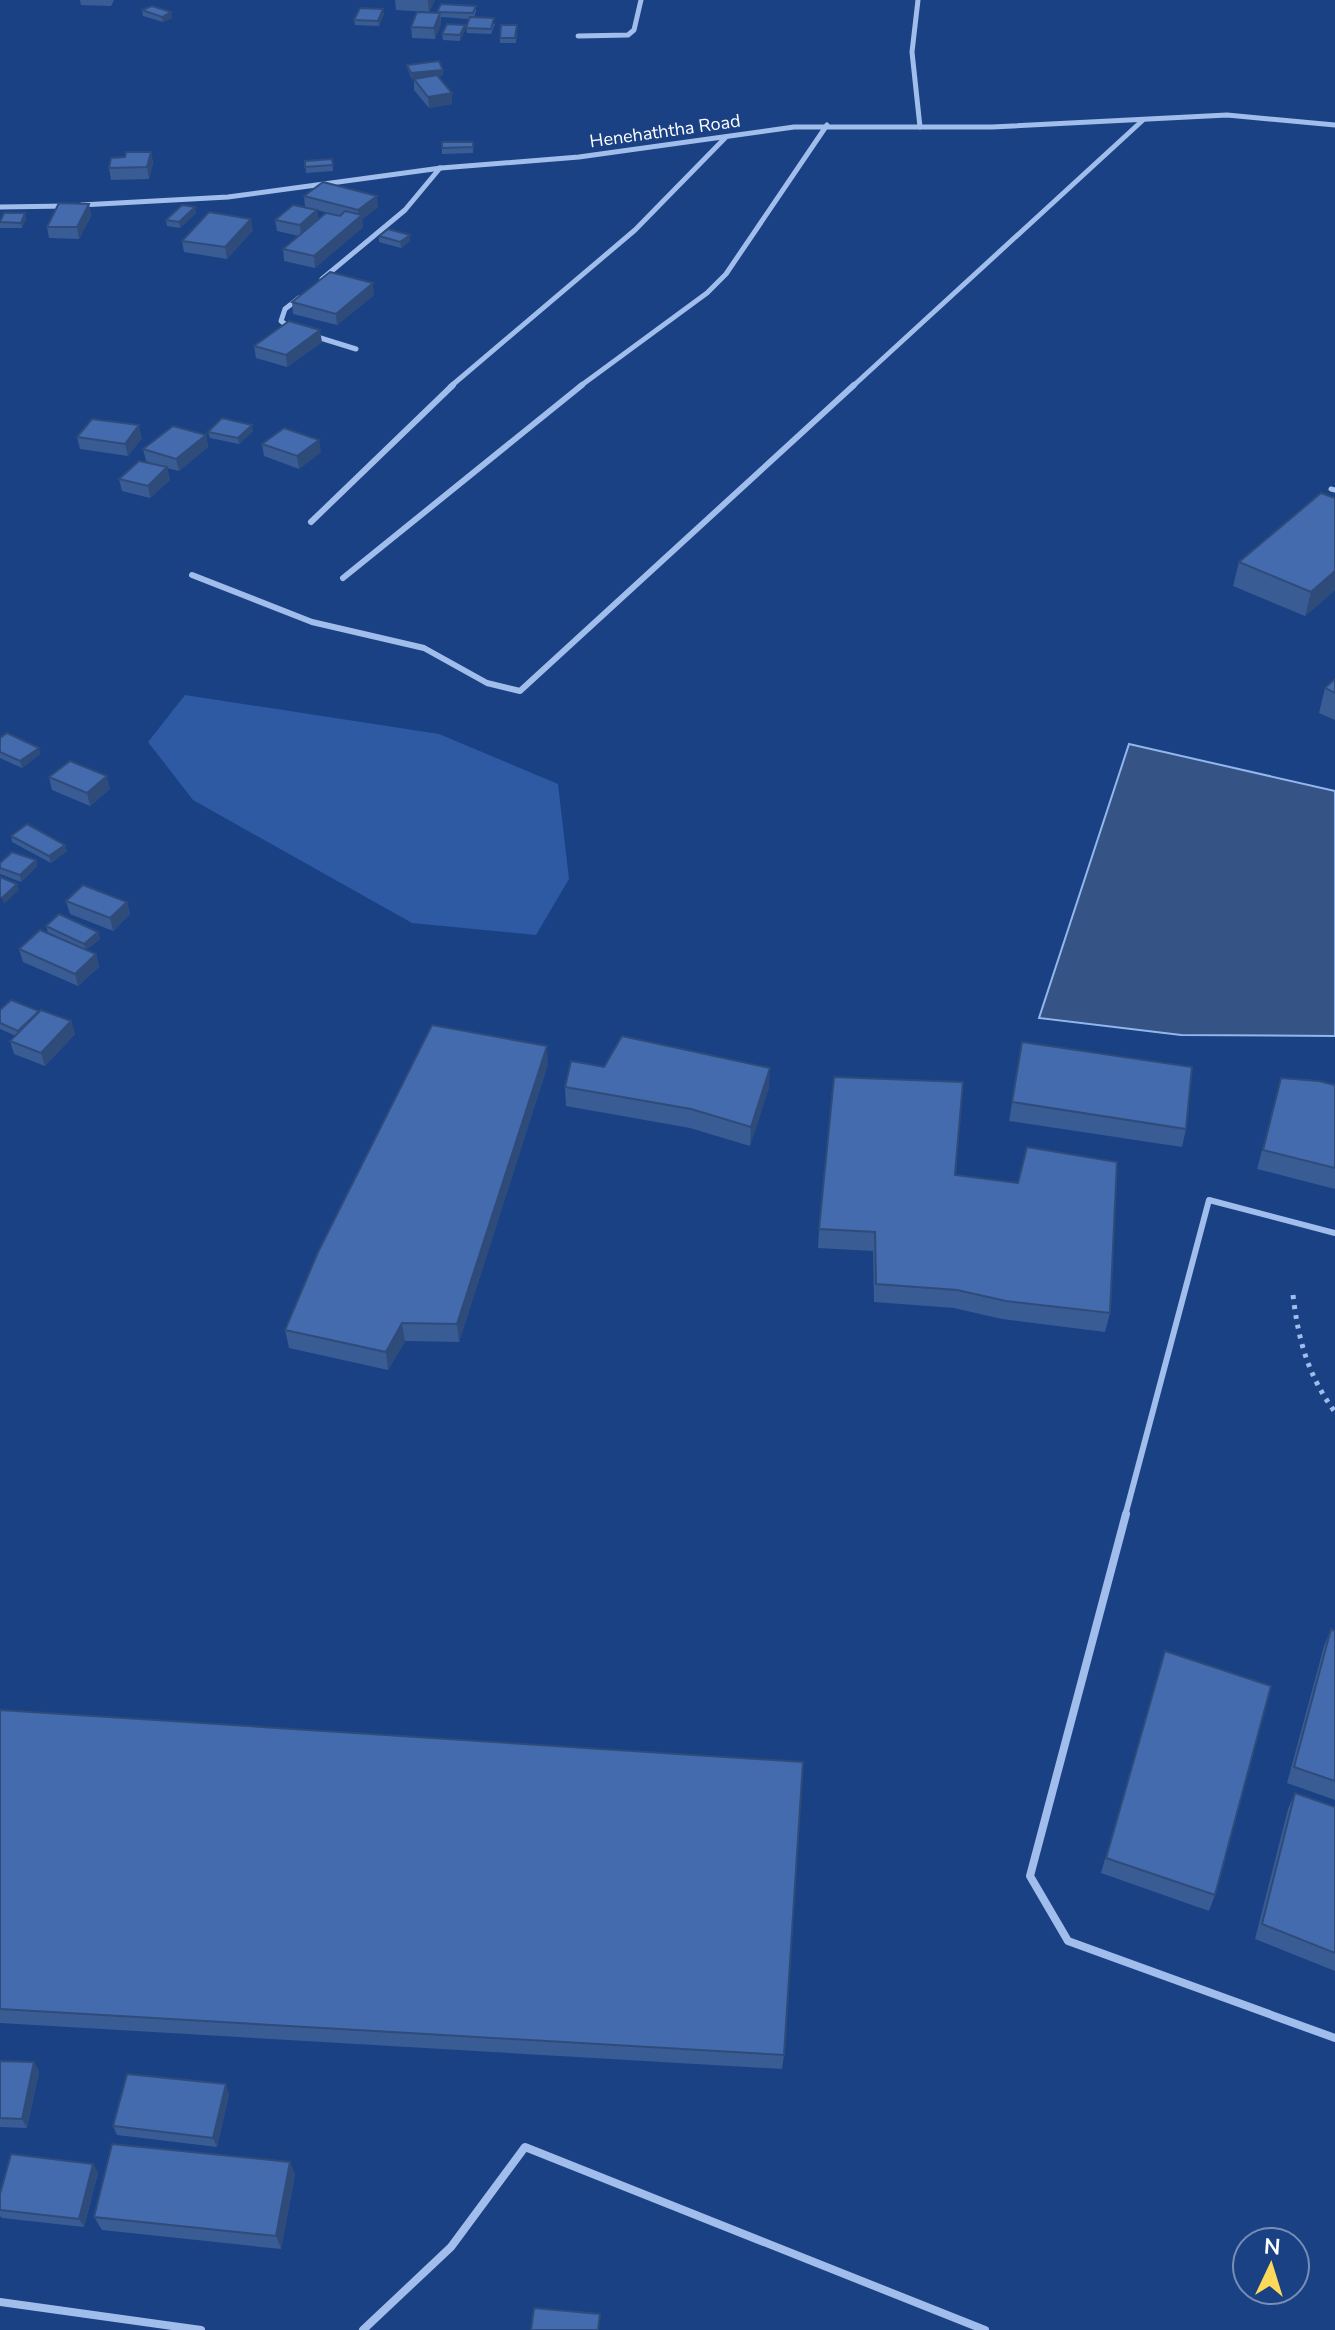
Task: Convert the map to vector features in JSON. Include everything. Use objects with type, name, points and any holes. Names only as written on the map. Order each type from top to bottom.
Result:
[{"type":"street","points":[[578,36],[628,35],[634,30],[641,0]]},
{"type":"street","points":[[918,0],[912,52],[920,127]]},
{"type":"street","name":"Henehaththa Road","points":[[0,207],[228,197],[441,168],[579,157],[827,125],[920,127],[1227,115],[1335,125]]},
{"type":"street","points":[[192,575],[304,620],[410,642],[437,653],[489,684],[508,692],[520,691],[1143,120]]},
{"type":"street","points":[[343,578],[576,389],[707,293],[726,274],[827,125]]},
{"type":"street","points":[[311,522],[467,372],[643,222],[698,170],[727,136]]},
{"type":"street","points":[[356,349],[286,327],[281,321],[285,309],[405,210],[441,168]]},
{"type":"lane","points":[[1335,1233],[1209,1200],[1030,1876],[1068,1941],[1335,2038]]},
{"type":"lane","points":[[363,2330],[451,2247],[525,2147],[985,2330]]},
{"type":"lane","points":[[0,2302],[201,2330]]},
{"type":"path","points":[[1293,1295],[1297,1339],[1317,1390],[1335,1412]]},
{"type":"shaded area","points":[[185,695],[439,734],[558,784],[569,879],[536,935],[412,923],[193,800],[148,742]]},
{"type":"shaded area","points":[[1129,744],[1335,791],[1335,1036],[1181,1035],[1039,1018]]},
{"type":"building","points":[[441,4],[476,6],[473,13],[437,12]]},
{"type":"building","points":[[152,6],[171,12],[162,17],[142,10]]},
{"type":"building","points":[[360,8],[383,9],[378,21],[354,20]]},
{"type":"building","points":[[417,12],[440,13],[434,28],[411,27]]},
{"type":"building","points":[[470,17],[494,18],[491,29],[466,28]]},
{"type":"building","points":[[447,24],[465,25],[460,35],[442,34]]},
{"type":"building","points":[[501,25],[517,25],[515,38],[500,38]]},
{"type":"building","points":[[439,61],[443,70],[411,73],[407,65]]},
{"type":"building","points":[[437,75],[452,93],[428,97],[414,79]]},
{"type":"building","points":[[442,142],[473,142],[473,147],[442,148]]},
{"type":"building","points":[[126,152],[151,152],[147,167],[109,168],[111,158],[125,157]]},
{"type":"building","points":[[332,159],[333,165],[305,167],[305,161]]},
{"type":"building","points":[[323,182],[377,196],[358,210],[304,196]]},
{"type":"building","points":[[59,203],[89,204],[77,227],[47,227]]},
{"type":"building","points":[[182,205],[195,207],[179,222],[166,220]]},
{"type":"building","points":[[293,205],[317,210],[300,225],[275,220]]},
{"type":"building","points":[[345,211],[362,215],[314,256],[283,249],[326,213],[340,216]]},
{"type":"building","points":[[209,212],[251,219],[225,247],[182,241]]},
{"type":"building","points":[[4,213],[25,213],[21,223],[0,222]]},
{"type":"building","points":[[388,229],[410,235],[400,242],[379,236]]},
{"type":"building","points":[[330,272],[373,283],[336,314],[292,302]]},
{"type":"building","points":[[289,321],[320,330],[286,355],[254,346]]},
{"type":"building","points":[[222,418],[252,425],[238,438],[208,432]]},
{"type":"building","points":[[92,419],[139,425],[125,444],[77,437]]},
{"type":"building","points":[[173,426],[206,435],[176,459],[143,449]]},
{"type":"building","points":[[284,428],[319,440],[297,456],[262,444]]},
{"type":"building","points":[[139,461],[167,467],[148,486],[119,479]]},
{"type":"building","points":[[1321,493],[1335,498],[1335,571],[1311,592],[1239,562]]},
{"type":"building","points":[[1335,679],[1335,693],[1325,688]]},
{"type":"building","points":[[7,733],[39,748],[20,761],[0,752],[0,738]]},
{"type":"building","points":[[70,761],[107,776],[87,793],[49,777]]},
{"type":"building","points":[[27,824],[65,845],[49,856],[11,836]]},
{"type":"building","points":[[12,852],[36,860],[20,875],[0,868],[0,863]]},
{"type":"building","points":[[0,877],[17,884],[2,898],[0,897]]},
{"type":"building","points":[[83,885],[127,902],[110,918],[66,901]]},
{"type":"building","points":[[59,914],[98,932],[84,944],[46,926]]},
{"type":"building","points":[[40,930],[96,954],[75,974],[19,949]]},
{"type":"building","points":[[11,1000],[39,1011],[18,1031],[0,1023],[0,1010]]},
{"type":"building","points":[[41,1010],[71,1021],[41,1053],[10,1041]]},
{"type":"building","points":[[432,1025],[547,1046],[457,1324],[402,1323],[386,1352],[285,1330],[318,1252]]},
{"type":"building","points":[[622,1036],[770,1068],[751,1127],[691,1109],[565,1087],[571,1061],[604,1067]]},
{"type":"building","points":[[1022,1042],[1192,1067],[1186,1129],[1012,1102]]},
{"type":"building","points":[[834,1077],[963,1082],[955,1175],[1018,1183],[1027,1147],[1117,1162],[1110,1313],[1006,1301],[957,1290],[876,1284],[875,1232],[819,1229]]},
{"type":"building","points":[[1281,1078],[1335,1085],[1335,1168],[1263,1150]]},
{"type":"building","points":[[1331,1629],[1335,1631],[1335,1781],[1294,1767]]},
{"type":"building","points":[[1165,1651],[1271,1686],[1215,1895],[1106,1858]]},
{"type":"building","points":[[0,1710],[803,1762],[784,2055],[0,2009]]},
{"type":"building","points":[[1295,1793],[1335,1807],[1335,1953],[1262,1924]]},
{"type":"building","points":[[0,2061],[34,2062],[22,2119],[0,2118]]},
{"type":"building","points":[[127,2074],[226,2084],[213,2138],[113,2126]]},
{"type":"building","points":[[112,2144],[290,2162],[276,2236],[94,2217]]},
{"type":"building","points":[[11,2154],[93,2164],[79,2219],[0,2210],[0,2194]]},
{"type":"building","points":[[534,2308],[600,2314],[598,2330],[531,2330]]}]
